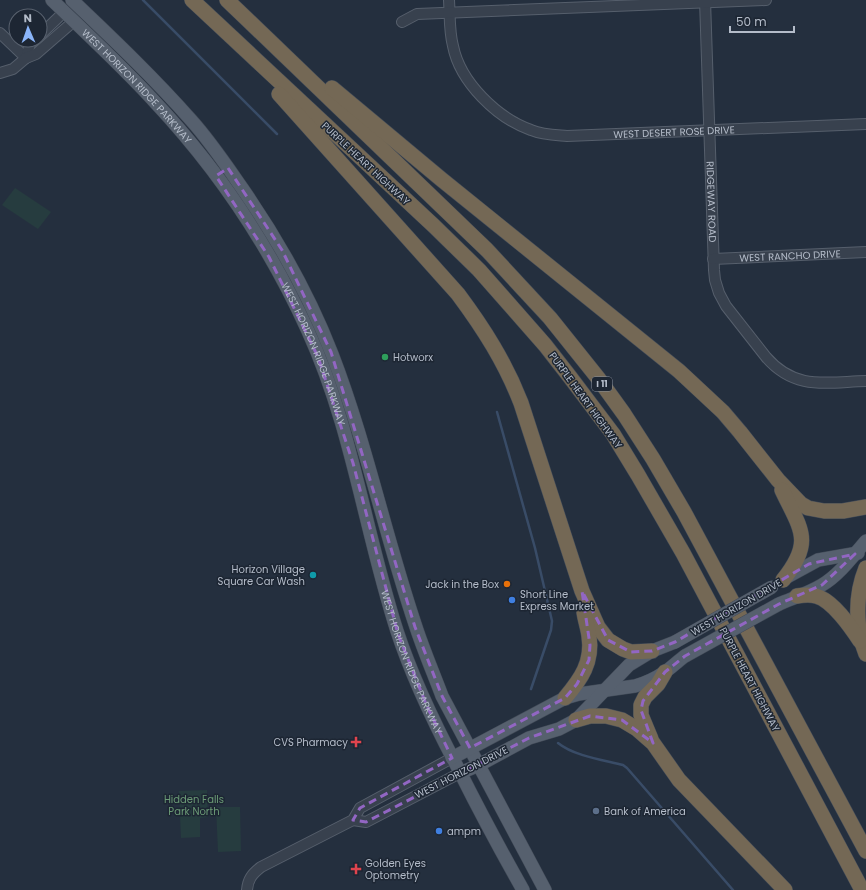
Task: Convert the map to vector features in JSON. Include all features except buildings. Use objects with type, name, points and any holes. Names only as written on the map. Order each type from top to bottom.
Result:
[{"type":"highway","name":"PURPLE HEART HIGHWAY","points":[[192,0],[434,226],[479,270],[545,345],[613,434],[683,553],[862,890]]},
{"type":"highway","name":"PURPLE HEART HIGHWAY","points":[[228,0],[487,250],[550,318],[598,378],[654,458],[866,851]]},
{"type":"highway","points":[[228,0],[441,179],[679,371],[723,412],[778,480],[802,504],[816,510],[833,512],[866,507]]},
{"type":"highway","points":[[234,40],[270,84],[458,294],[485,332],[511,378],[521,403],[582,591],[598,627],[608,640],[623,649],[631,652],[652,651]]},
{"type":"highway","points":[[778,480],[796,518],[802,537],[801,550],[798,559],[778,583]]},
{"type":"highway","points":[[864,650],[859,623],[858,607],[861,584],[866,568]]},
{"type":"highway","points":[[565,698],[582,676],[589,660],[589,636],[585,619],[582,591]]},
{"type":"highway","points":[[797,596],[814,596],[822,599],[844,618],[864,650]]},
{"type":"highway","points":[[664,672],[658,684],[643,701],[640,710],[643,721],[653,743],[679,780],[785,890]]},
{"type":"highway","points":[[576,720],[590,716],[618,719],[637,730],[653,743]]},
{"type":"main road","name":"WEST HORIZON RIDGE PARKWAY","points":[[52,0],[154,100],[183,134],[213,172],[253,229],[284,284],[308,332],[325,374],[345,414],[390,540],[409,606],[424,650],[442,696],[545,890]]},
{"type":"main road","name":"WEST HORIZON RIDGE PARKWAY","points":[[72,0],[133,58],[193,122],[225,164],[264,220],[282,250],[331,352],[373,545],[398,634],[426,704],[452,758],[523,890]]},
{"type":"main road","points":[[69,17],[69,11],[77,13],[118,52],[133,58]]},
{"type":"main road","points":[[213,172],[225,164]]},
{"type":"main road","points":[[284,284],[294,285],[306,308],[314,314]]},
{"type":"main road","points":[[373,545],[390,540]]},
{"type":"main road","name":"WEST HORIZON DRIVE","points":[[452,758],[565,698],[579,694],[644,683],[664,672],[685,656],[779,604],[815,589],[829,580],[861,553],[866,541]]},
{"type":"main road","name":"WEST HORIZON DRIVE","points":[[460,773],[479,765],[529,738],[559,729],[576,720],[629,665],[652,651],[675,642],[800,569],[818,560],[861,553]]},
{"type":"street","name":"WEST DESERT ROSE DRIVE","points":[[449,0],[450,31],[453,47],[457,60],[470,84],[479,95],[505,117],[521,127],[531,131],[550,135],[567,136],[866,124]]},
{"type":"street","points":[[402,22],[417,14],[450,12],[705,1],[766,0]]},
{"type":"street","name":"RIDGEWAY ROAD","points":[[705,1],[713,259],[716,287],[726,306],[773,365],[789,377],[813,383],[866,381]]},
{"type":"street","points":[[48,30],[69,17]]},
{"type":"street","points":[[0,73],[13,69],[26,58],[36,54],[69,17]]},
{"type":"street","points":[[0,33],[26,58]]},
{"type":"street","points":[[26,58],[29,48]]},
{"type":"street","name":"WEST RANCHO DRIVE","points":[[713,259],[866,252]]},
{"type":"street","name":"WEST HORIZON DRIVE","points":[[247,890],[248,882],[252,875],[261,867],[353,820],[360,808],[452,758]]},
{"type":"street","name":"WEST HORIZON DRIVE","points":[[353,820],[366,822],[460,773]]},
{"type":"highlighted area","points":[[228,168],[282,250],[331,352],[415,627],[442,696],[470,748],[565,698],[577,684],[589,660],[590,645],[582,591],[608,640],[631,652],[652,651],[675,642],[809,564],[855,554],[822,585],[779,604],[685,656],[665,672],[643,701],[641,710],[653,743],[622,720],[590,716],[529,738],[366,822],[353,820],[360,808],[452,758],[426,704],[398,634],[353,463],[318,357],[269,257],[216,176]]},
{"type":"green space","points":[[15,188],[51,212],[38,229],[2,205]]},
{"type":"green space","name":"Hidden Falls Park North","points":[[207,790],[208,817],[200,818],[200,837],[181,838],[179,791]]},
{"type":"green space","points":[[216,807],[240,807],[241,851],[218,852]]},
{"type":"waterway","points":[[143,0],[277,134]]},
{"type":"waterway","points":[[497,412],[535,548],[552,621],[551,630],[531,689]]},
{"type":"waterway","points":[[558,743],[580,754],[623,765],[627,768],[733,890]]},
{"type":"place","name":"Hotworx","points":[[385,357]]},
{"type":"place","name":"Horizon Village Square Car Wash","points":[[313,575]]},
{"type":"place","name":"Jack in the Box","points":[[507,584]]},
{"type":"place","name":"Short Line Express Market","points":[[512,600]]},
{"type":"place","name":"CVS Pharmacy","points":[[356,742]]},
{"type":"place","name":"Bank of America","points":[[596,811]]},
{"type":"place","name":"ampm","points":[[439,831]]},
{"type":"place","name":"Golden Eyes Optometry","points":[[356,869]]}]
